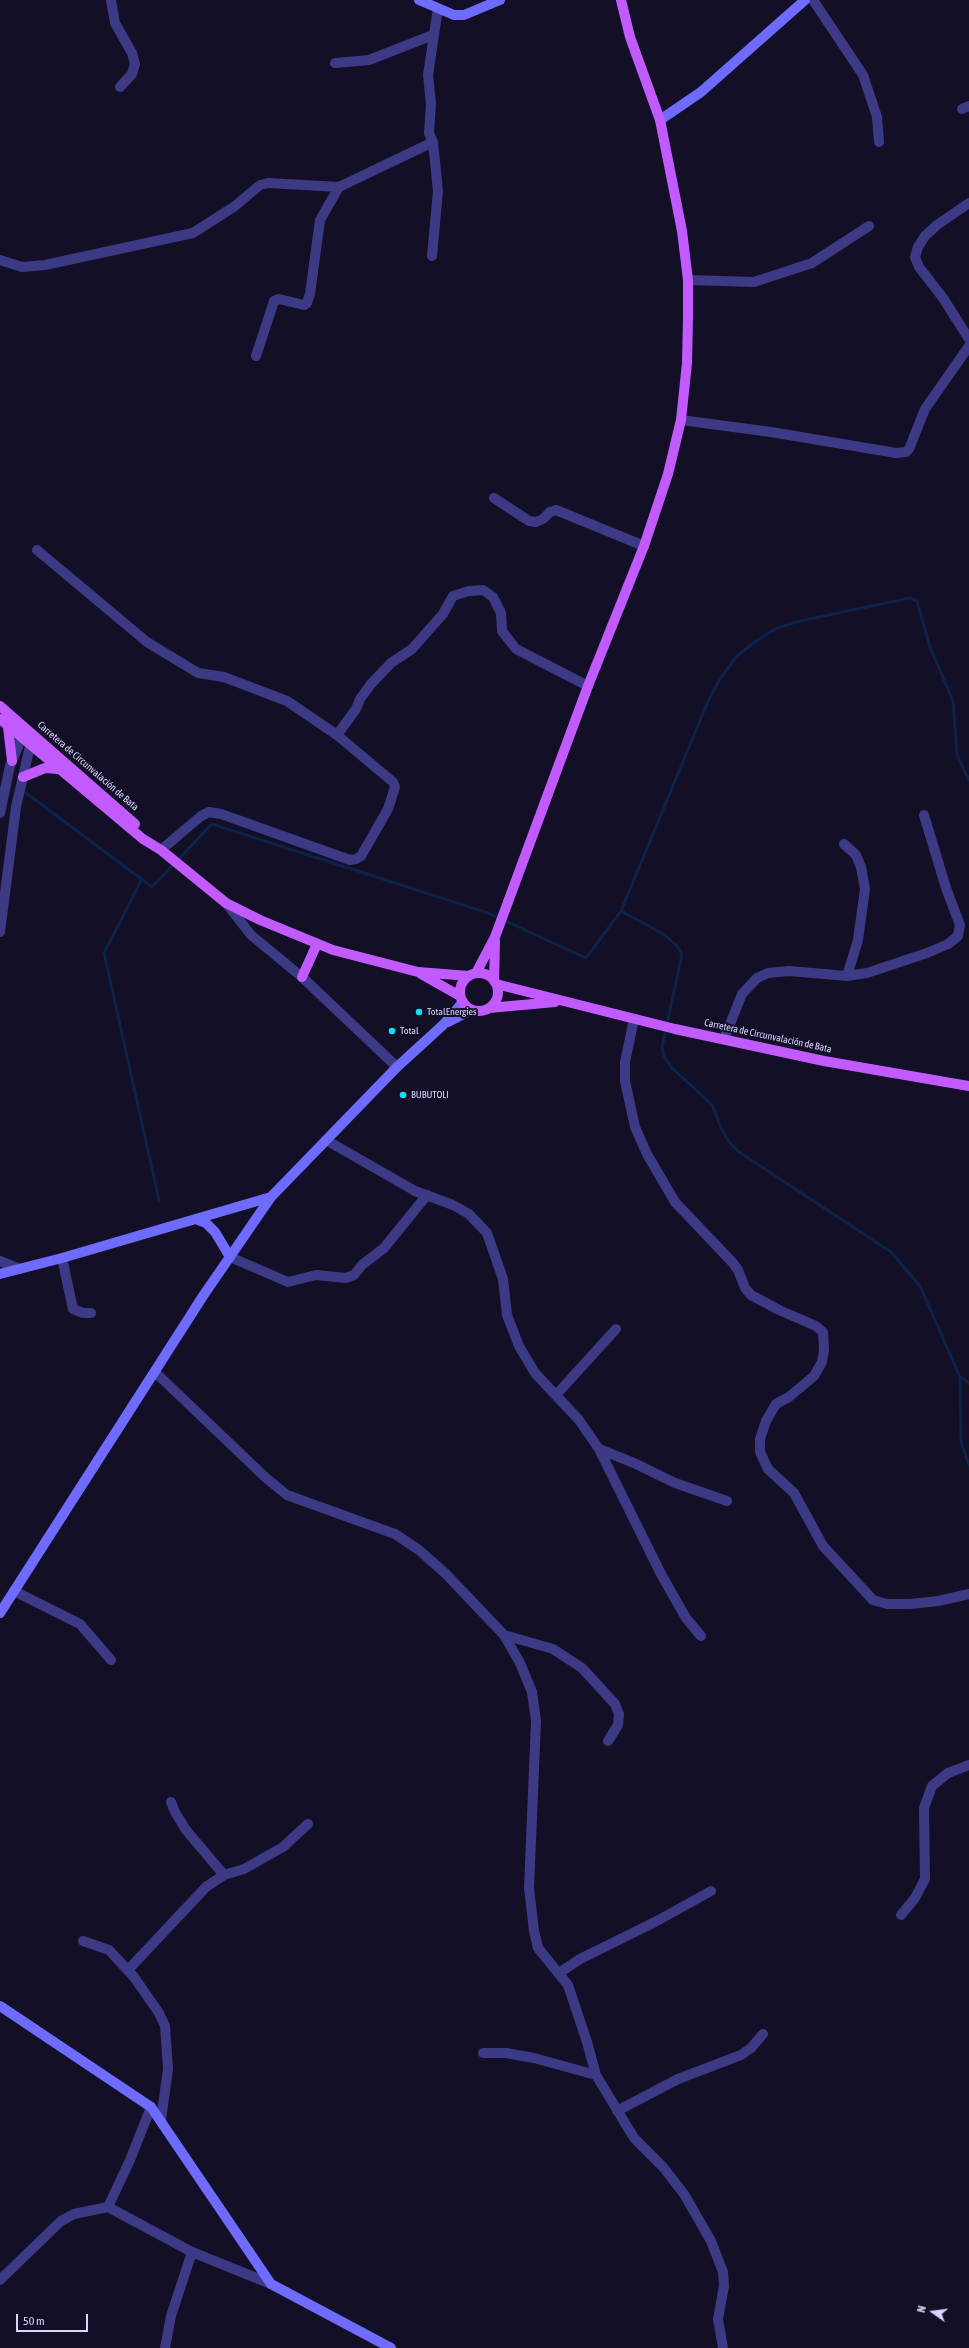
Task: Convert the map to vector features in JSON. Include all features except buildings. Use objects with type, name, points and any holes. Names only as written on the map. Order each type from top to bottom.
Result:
[{"type":"main road","points":[[497,933],[495,982],[497,995],[489,1008],[478,1011],[472,1010],[462,999],[461,985],[472,975],[497,933],[588,686],[644,546],[668,474],[681,420],[687,363],[688,280],[682,231],[660,120],[630,37],[621,0]]},
{"type":"main road","name":"Carretera de Circunvalación de Bata","points":[[0,706],[148,835],[161,851]]},
{"type":"main road","name":"Carretera de Circunvalación de Bata","points":[[0,719],[20,738],[143,839],[161,851],[226,903],[260,920],[317,944],[418,972],[472,975]]},
{"type":"main road","points":[[8,727],[11,764]]},
{"type":"main road","points":[[22,779],[45,768],[58,769]]},
{"type":"main road","points":[[302,977],[317,944]]},
{"type":"main road","name":"Carretera de Circunvalación de Bata","points":[[418,972],[462,999]]},
{"type":"main road","points":[[472,975],[486,975],[495,982]]},
{"type":"main road","name":"Carretera de Circunvalación de Bata","points":[[495,982],[652,1024],[824,1061],[969,1086]]},
{"type":"main road","name":"Carretera de Circunvalación de Bata","points":[[489,1008],[564,1001]]},
{"type":"street","points":[[111,0],[115,23],[132,53],[135,64],[132,74],[120,87]]},
{"type":"street","points":[[419,0],[454,15],[464,16],[500,0]]},
{"type":"street","points":[[660,120],[701,92],[805,0]]},
{"type":"street","points":[[813,0],[863,75],[877,116],[879,142]]},
{"type":"street","points":[[432,256],[438,191],[433,142],[429,133],[430,104],[428,75],[438,8]]},
{"type":"street","points":[[335,63],[369,60],[433,35]]},
{"type":"street","points":[[0,260],[22,267],[45,265],[193,233],[235,206],[260,185],[268,183],[339,187],[433,142]]},
{"type":"street","points":[[256,356],[274,301],[279,299],[304,305],[307,303],[310,294],[320,220],[339,187]]},
{"type":"street","points":[[969,203],[936,225],[918,246],[915,257],[918,267],[943,298],[969,338]]},
{"type":"street","points":[[688,280],[754,282],[812,263],[869,226]]},
{"type":"street","points":[[681,420],[771,432],[896,453],[906,452],[909,449],[925,409],[969,346]]},
{"type":"street","points":[[494,498],[529,521],[543,519],[550,512],[556,510],[644,546]]},
{"type":"street","points":[[37,550],[147,642],[198,673],[224,677],[287,701],[337,735],[393,782],[395,787],[388,810],[361,856],[356,859],[350,860],[221,814],[209,812],[201,816],[161,851]]},
{"type":"street","points":[[337,735],[356,709],[360,699],[371,684],[391,664],[412,649],[443,614],[453,596],[470,591],[483,590],[493,598],[501,613],[502,631],[516,649],[588,686]]},
{"type":"street","points":[[0,813],[3,792],[11,764],[20,738],[26,728]]},
{"type":"street","points":[[0,932],[16,807],[30,746],[35,736]]},
{"type":"street","points":[[724,1039],[742,994],[757,978],[768,973],[789,971],[847,976],[867,974],[927,953],[948,944],[958,936],[960,925],[946,888],[924,815]]},
{"type":"street","points":[[844,844],[856,854],[859,861],[864,889],[858,940],[847,976]]},
{"type":"street","points":[[226,903],[251,935],[302,977],[397,1067]]},
{"type":"street","points":[[0,1613],[230,1257],[271,1197],[397,1067],[442,1025],[462,999]]},
{"type":"street","points":[[442,1025],[472,1010]]},
{"type":"street","points":[[634,1019],[625,1062],[625,1081],[635,1127],[646,1154],[675,1202],[733,1263],[738,1270],[745,1288],[751,1295],[779,1310],[816,1326],[823,1332],[824,1350],[822,1362],[814,1376],[789,1397],[776,1404],[766,1421],[760,1439],[760,1452],[768,1469],[794,1493],[823,1546],[873,1600],[888,1604],[910,1604],[938,1602],[969,1594]]},
{"type":"street","points":[[326,1140],[380,1172],[427,1195],[453,1205],[469,1214],[487,1233],[503,1279],[507,1315],[519,1346],[535,1373],[580,1420],[599,1449],[661,1574],[686,1618],[701,1636]]},
{"type":"street","points":[[196,1219],[206,1223],[215,1232],[230,1257],[288,1282],[316,1275],[346,1278],[354,1275],[362,1265],[384,1248],[427,1195]]},
{"type":"street","points":[[0,1274],[62,1258],[271,1197]]},
{"type":"street","points":[[62,1258],[73,1309],[78,1312],[91,1313]]},
{"type":"street","points":[[0,1261],[20,1269]]},
{"type":"street","points":[[556,1395],[616,1328]]},
{"type":"street","points":[[156,1373],[265,1477],[286,1494],[395,1534],[419,1550],[446,1574],[504,1635],[520,1663],[532,1692],[536,1721],[529,1888],[534,1931],[538,1948],[568,1985],[587,2042],[596,2075],[617,2111],[634,2138],[663,2167],[684,2194],[711,2242],[722,2272],[724,2286],[718,2319],[723,2348]]},
{"type":"street","points":[[599,1449],[634,1463],[675,1483],[727,1501]]},
{"type":"street","points":[[14,1591],[80,1624],[111,1660]]},
{"type":"street","points":[[504,1635],[553,1649],[582,1668],[615,1704],[617,1709],[618,1725],[608,1741]]},
{"type":"street","points":[[901,1915],[915,1898],[925,1879],[924,1808],[932,1786],[948,1773],[969,1764]]},
{"type":"street","points":[[172,1802],[175,1812],[186,1830],[224,1875]]},
{"type":"street","points":[[128,1970],[206,1887],[224,1875],[244,1869],[276,1851],[308,1824]]},
{"type":"street","points":[[559,1973],[580,1959],[655,1922],[711,1891]]},
{"type":"street","points":[[83,1941],[109,1950],[128,1970],[159,2012],[165,2026],[168,2069],[161,2120]]},
{"type":"street","points":[[0,2006],[151,2107],[272,2284]]},
{"type":"street","points":[[617,2111],[678,2079],[741,2055],[751,2048],[763,2034]]},
{"type":"street","points":[[483,2053],[506,2053],[534,2058],[596,2075]]},
{"type":"street","points":[[108,2207],[130,2160],[151,2107]]},
{"type":"street","points":[[0,2280],[61,2221],[74,2214],[108,2207],[192,2252],[272,2284],[391,2348]]},
{"type":"street","points":[[165,2348],[171,2316],[192,2252]]},
{"type":"waterway","points":[[621,911],[709,699],[720,679],[737,656],[756,641],[777,628],[800,621],[910,598],[917,601],[930,647],[953,701],[957,755],[969,780]]},
{"type":"waterway","points":[[22,790],[152,887],[212,824],[488,913],[586,958],[621,911],[665,935],[677,946],[682,954],[662,1047],[664,1056],[671,1067],[712,1105],[721,1128],[729,1142],[739,1152],[891,1252],[920,1286],[960,1377],[969,1383]]},
{"type":"waterway","points":[[142,879],[104,953],[159,1200]]},
{"type":"waterway","points":[[960,1377],[961,1442],[969,1465]]},
{"type":"place","name":"TotalEnergies","points":[[419,1012]]},
{"type":"place","name":"Total","points":[[392,1031]]},
{"type":"place","name":"BUBUTOLI","points":[[403,1095]]}]
